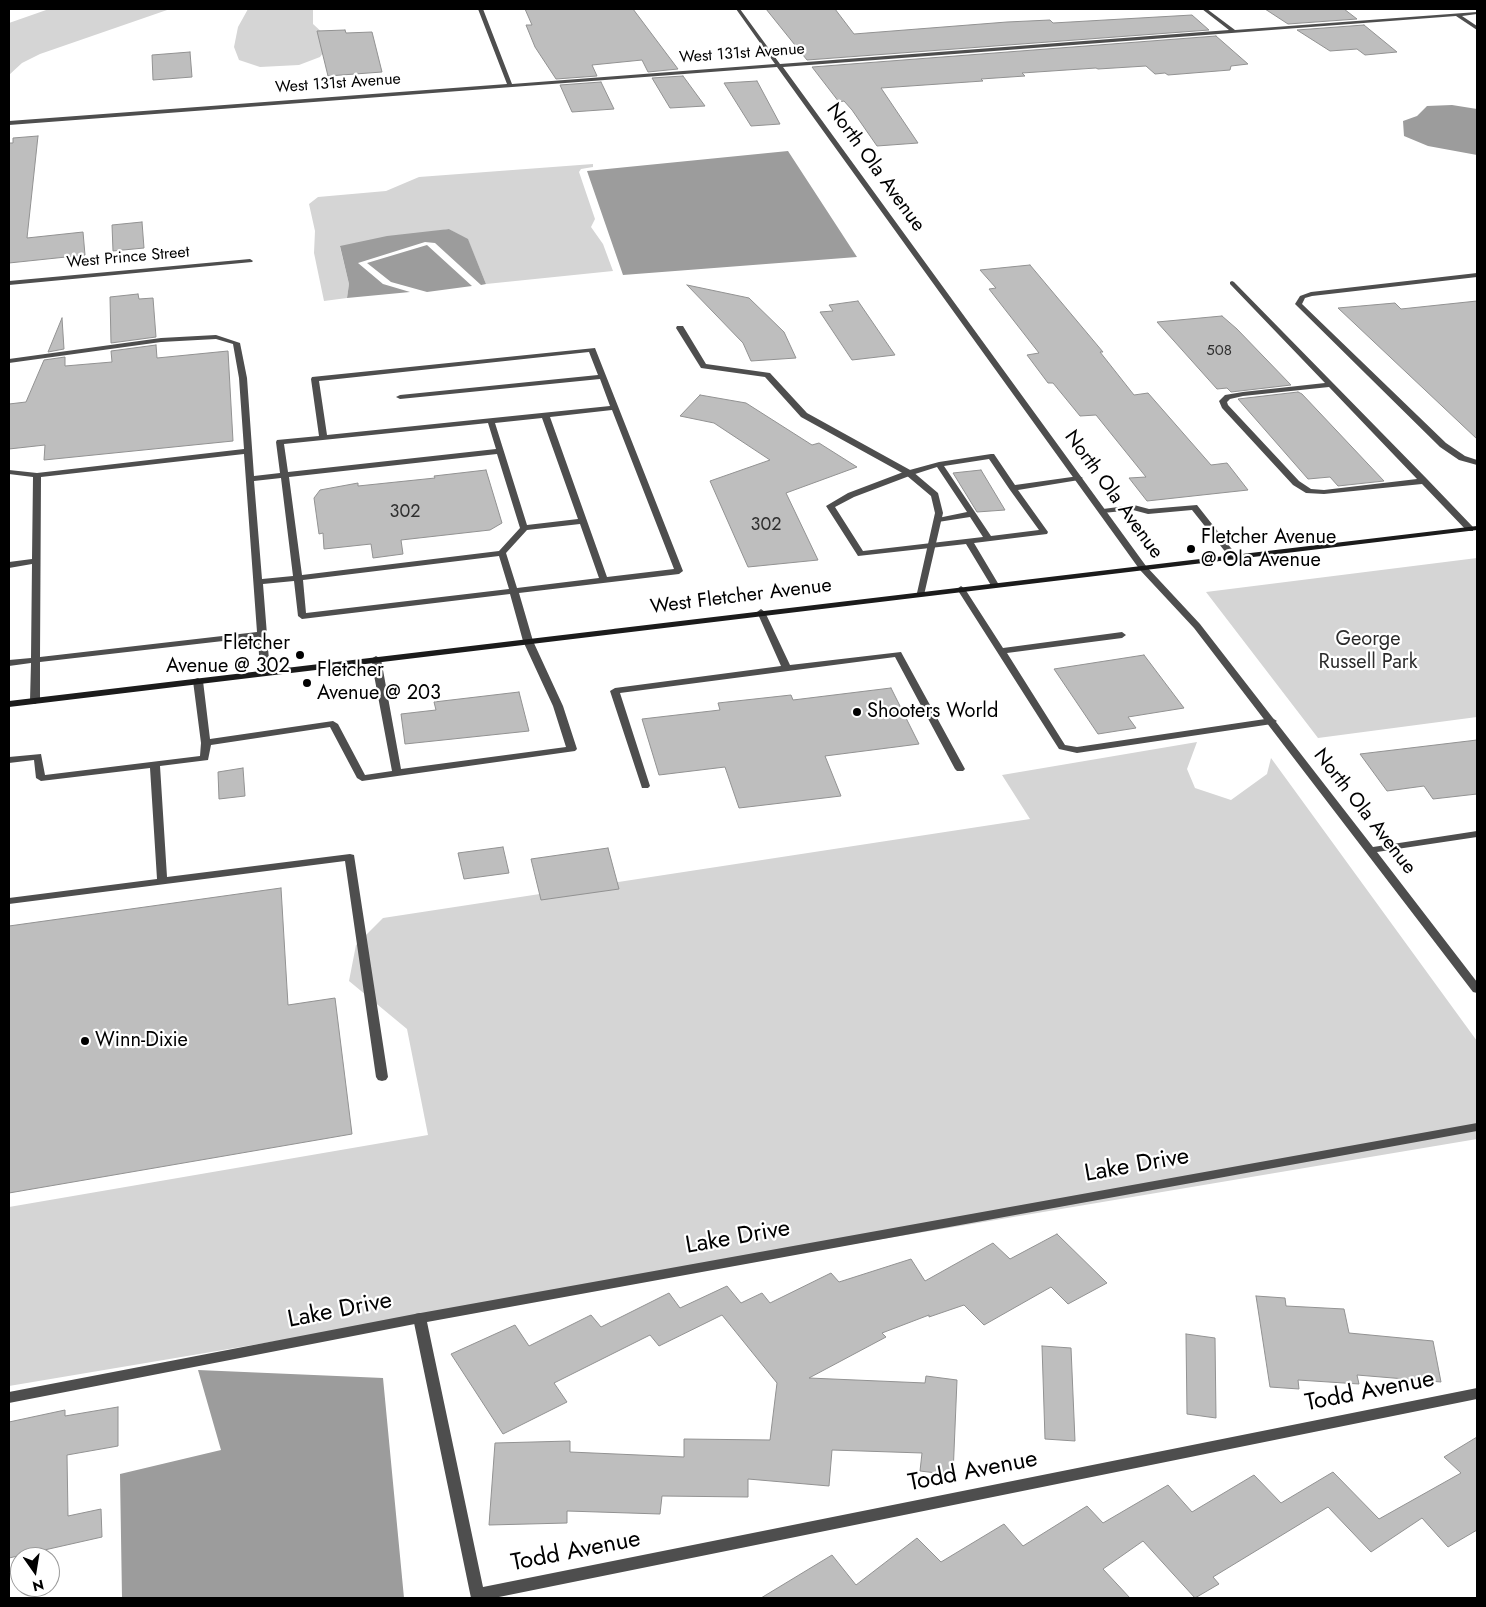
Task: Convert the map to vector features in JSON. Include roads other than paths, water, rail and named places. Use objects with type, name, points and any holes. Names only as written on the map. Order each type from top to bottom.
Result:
[{"type":"main road","name":"West Fletcher Avenue","points":[[9,704],[761,612],[1474,529]]},
{"type":"street","points":[[480,9],[510,85]]},
{"type":"street","name":"North Ola Avenue","points":[[738,9],[1143,568],[1197,626],[1372,850],[1477,989]]},
{"type":"street","points":[[1204,9],[1234,31]]},
{"type":"street","name":"West 131st Avenue","points":[[9,123],[1477,13]]},
{"type":"street","points":[[1456,14],[1477,28]]},
{"type":"street","name":"West Prince Street","points":[[9,283],[250,262]]},
{"type":"street","points":[[1477,275],[1323,292],[1302,297],[1298,304],[1443,445],[1462,458],[1477,463]]},
{"type":"street","points":[[1232,283],[1424,481],[1474,529]]},
{"type":"street","points":[[680,328],[704,366],[767,375],[804,415],[909,473],[935,495],[940,513],[921,593]]},
{"type":"street","points":[[9,361],[161,340],[216,337],[236,343],[243,378],[264,673]]},
{"type":"street","points":[[323,438],[315,379],[592,350],[679,571],[302,616],[280,442],[323,438],[491,421],[614,408]]},
{"type":"street","points":[[400,397],[602,377]]},
{"type":"street","points":[[1331,385],[1243,394],[1228,397],[1223,401],[1225,406],[1296,483],[1309,491],[1324,492],[1424,481]]},
{"type":"street","points":[[545,415],[604,580]]},
{"type":"street","points":[[491,421],[524,528]]},
{"type":"street","points":[[9,472],[38,475],[248,451]]},
{"type":"street","points":[[250,479],[500,451]]},
{"type":"street","points":[[991,456],[1044,532],[861,554],[830,506],[851,495],[939,464],[991,456]]},
{"type":"street","points":[[939,464],[989,539]]},
{"type":"street","points":[[35,701],[38,475]]},
{"type":"street","points":[[1013,488],[1079,478]]},
{"type":"street","points":[[1103,511],[1134,507],[1148,512],[1194,507],[1234,557]]},
{"type":"street","points":[[938,520],[972,514]]},
{"type":"street","points":[[257,582],[502,553],[524,528],[582,521]]},
{"type":"street","points":[[969,542],[995,585]]},
{"type":"street","points":[[206,743],[333,724],[362,778],[572,749],[558,706],[528,641],[502,553]]},
{"type":"street","points":[[9,565],[36,562]]},
{"type":"street","points":[[961,589],[1062,747],[1078,750],[1272,721]]},
{"type":"street","points":[[761,612],[787,668]]},
{"type":"street","points":[[9,662],[262,634]]},
{"type":"street","points":[[1002,651],[1122,635]]},
{"type":"street","points":[[646,786],[615,691],[898,654],[960,769]]},
{"type":"street","points":[[376,659],[397,773]]},
{"type":"street","points":[[9,760],[38,756],[41,778],[204,758],[206,743],[198,681]]},
{"type":"street","points":[[155,764],[162,882]]},
{"type":"street","points":[[1372,850],[1477,834]]},
{"type":"street","points":[[9,901],[350,857],[382,1076]]},
{"type":"street","name":"Lake Drive","points":[[9,1398],[420,1318],[1477,1127]]},
{"type":"street","points":[[420,1318],[477,1597]]},
{"type":"street","name":"Todd Avenue","points":[[477,1597],[1477,1393]]},
{"type":"place","name":"Fletcher Avenue @ Ola Avenue","points":[[1191,549]]},
{"type":"place","name":"Fletcher Avenue @ 302","points":[[300,655]]},
{"type":"place","name":"Fletcher Avenue @ 203","points":[[307,683]]},
{"type":"place","name":"Shooters World","points":[[857,712]]},
{"type":"place","name":"Winn-Dixie","points":[[85,1041]]},
{"type":"park label","name":"George Russell Park","points":[[1368,652]]}]
